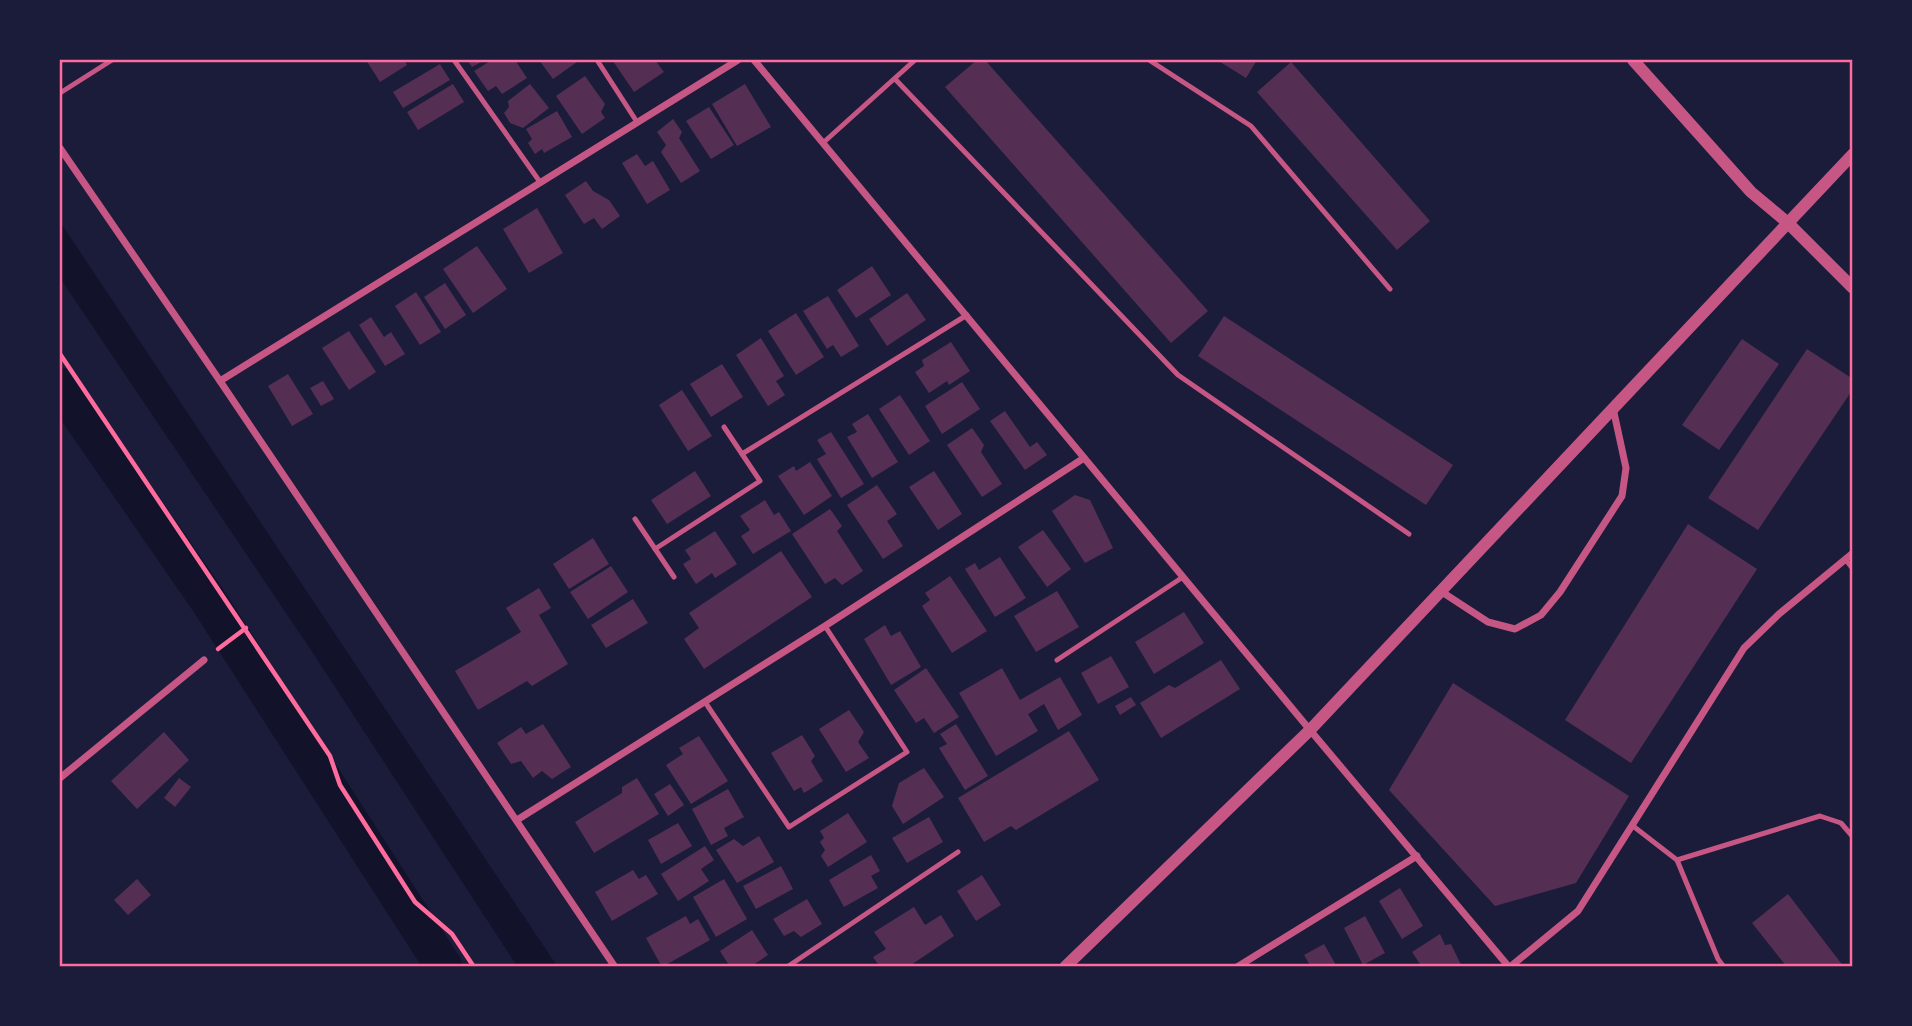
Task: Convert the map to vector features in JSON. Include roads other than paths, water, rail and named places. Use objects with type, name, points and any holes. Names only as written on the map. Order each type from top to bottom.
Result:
[{"type":"street","points":[[220,381],[738,60]]},
{"type":"street","points":[[754,60],[1183,578],[1510,967],[1578,911],[1744,648],[1779,614],[1853,553]]},
{"type":"street","points":[[1633,60],[1751,192],[1788,223],[1853,289]]},
{"type":"street","points":[[60,148],[615,967]]},
{"type":"street","points":[[1065,967],[1310,730],[1853,155]]},
{"type":"street","points":[[1442,592],[1488,622],[1515,629],[1541,615],[1560,592],[1622,495],[1626,468],[1613,408]]},
{"type":"street","points":[[517,820],[825,626],[1084,458]]},
{"type":"street","points":[[60,778],[204,660]]},
{"type":"street","points":[[1237,967],[1417,856]]},
{"type":"lane","points":[[60,93],[112,60]]},
{"type":"lane","points":[[454,60],[540,182]]},
{"type":"lane","points":[[597,60],[637,122]]},
{"type":"lane","points":[[824,142],[915,60]]},
{"type":"lane","points":[[1149,60],[1251,126],[1390,289]]},
{"type":"lane","points":[[895,79],[1178,375],[1409,534]]},
{"type":"lane","points":[[742,454],[967,315]]},
{"type":"lane","points":[[655,549],[760,481],[724,426]]},
{"type":"lane","points":[[635,519],[674,577]]},
{"type":"lane","points":[[1845,559],[1853,569]]},
{"type":"lane","points":[[1057,660],[1183,578]]},
{"type":"lane","points":[[705,702],[789,827],[907,752],[825,626]]},
{"type":"lane","points":[[1677,860],[1820,816],[1841,823],[1853,837]]},
{"type":"lane","points":[[1633,826],[1677,860],[1718,959],[1724,967]]},
{"type":"lane","points":[[787,967],[957,852]]},
{"type":"waterway","points":[[60,386],[210,603],[444,967]]}]
